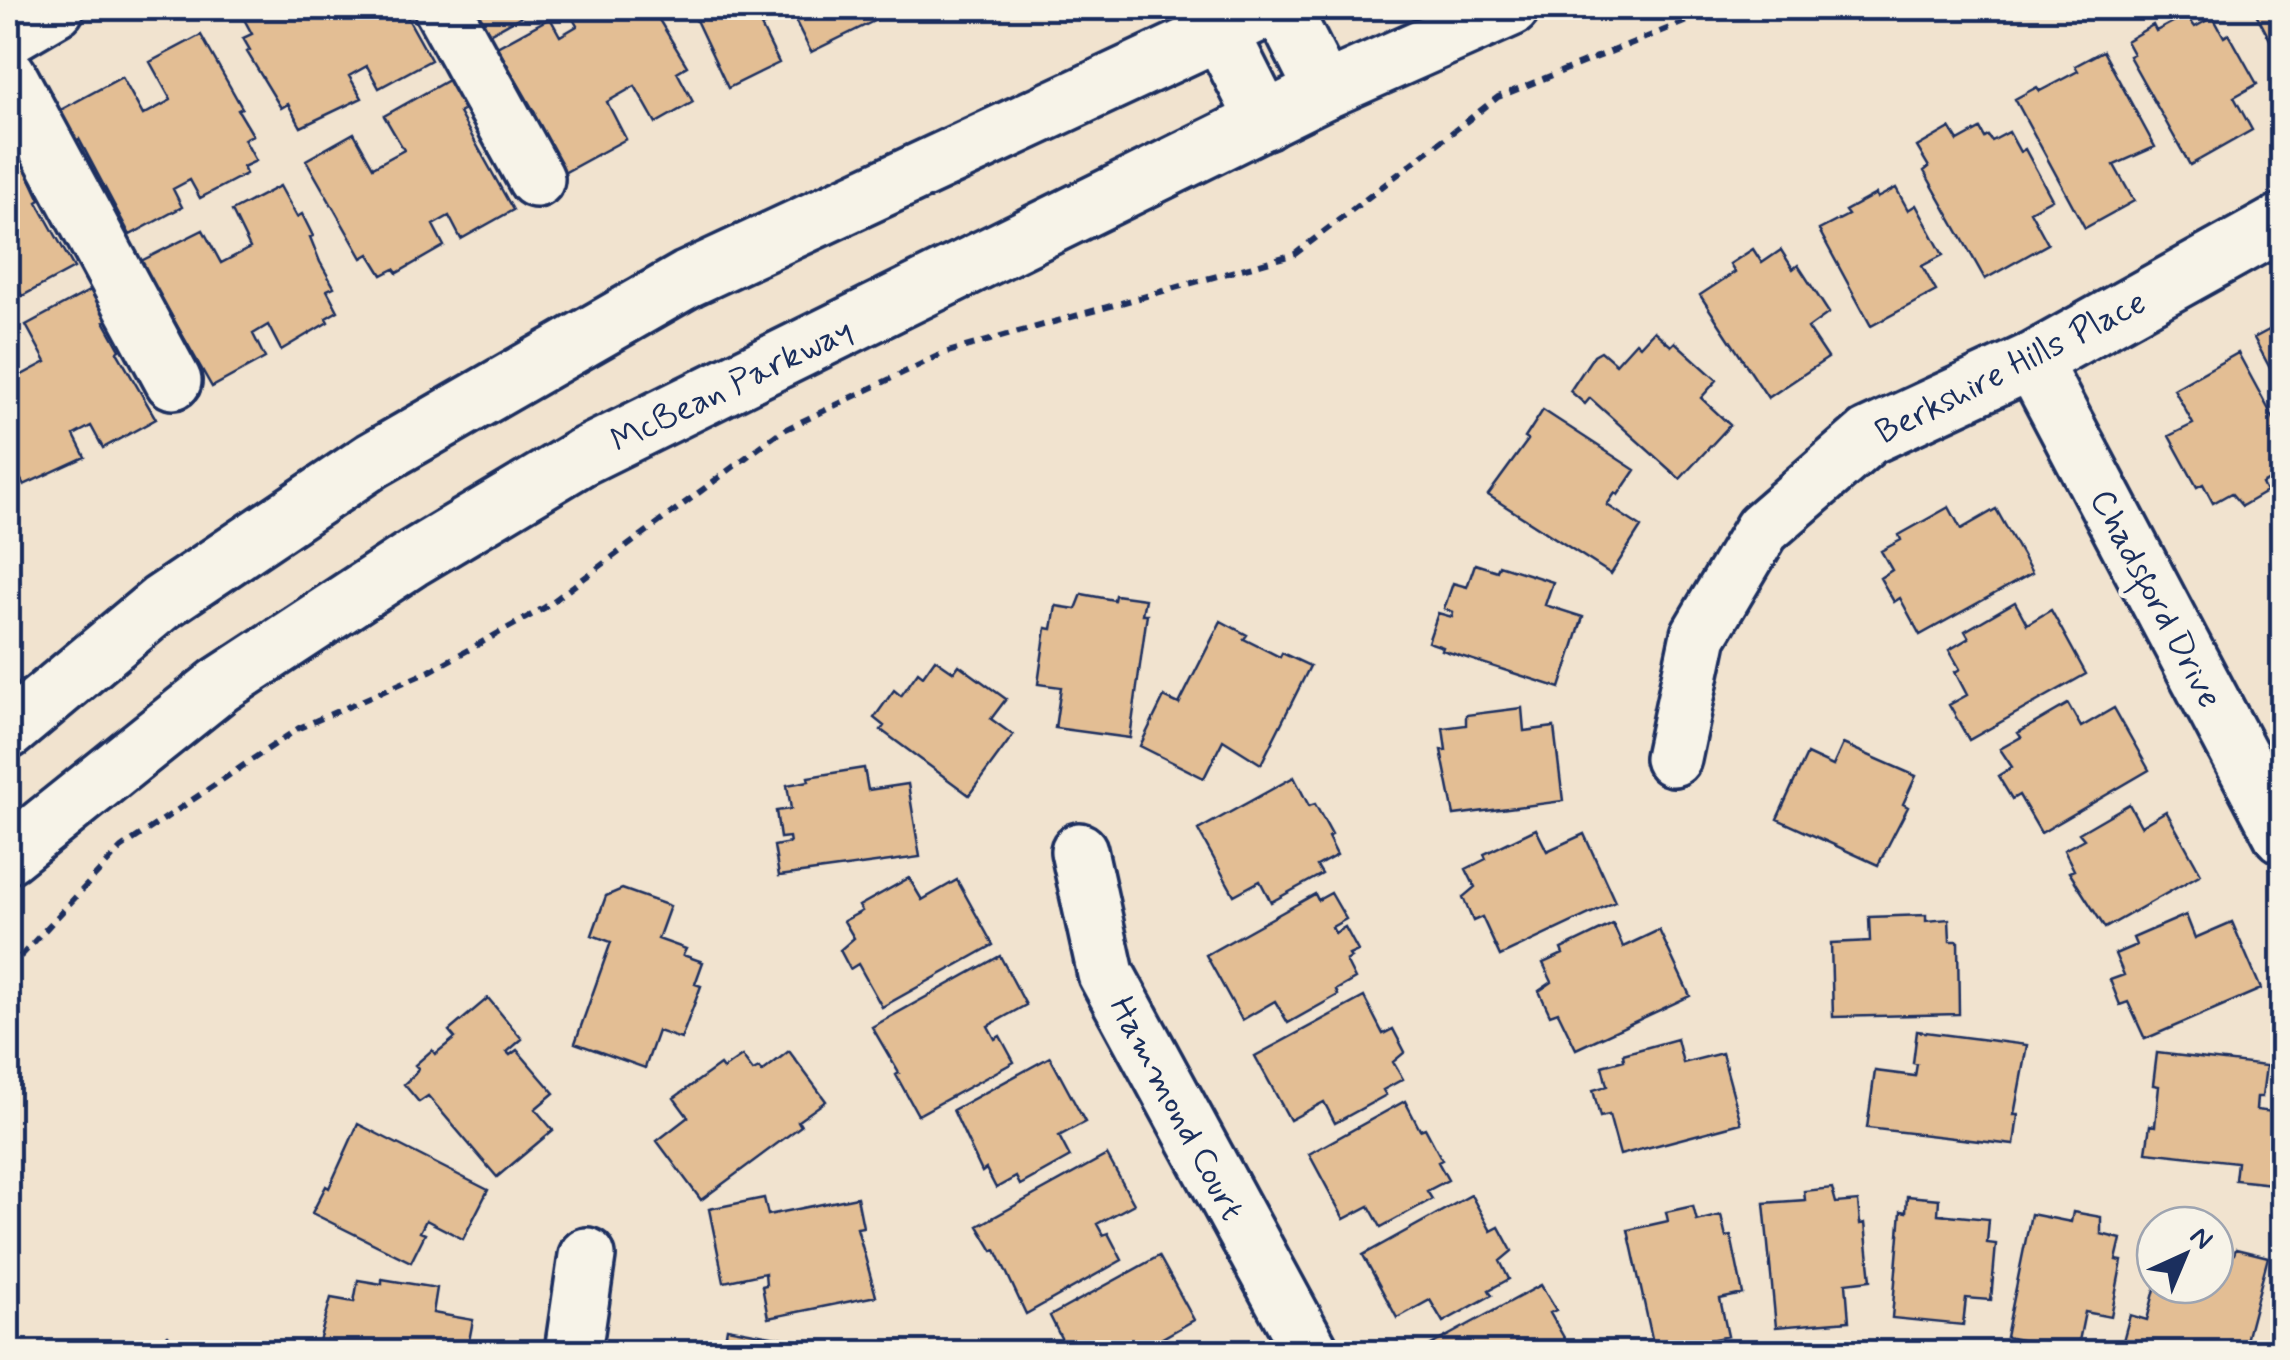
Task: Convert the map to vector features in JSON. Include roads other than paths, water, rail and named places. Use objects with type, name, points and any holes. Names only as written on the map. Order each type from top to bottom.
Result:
[{"type":"main road","points":[[8,36],[56,8]]},
{"type":"main road","points":[[442,8],[536,179]]},
{"type":"main road","points":[[8,732],[160,603],[373,460],[423,431],[688,279],[1214,20],[1270,8]]},
{"type":"main road","points":[[1282,8],[1324,91]]},
{"type":"main road","name":"McBean Parkway","points":[[8,855],[220,685],[410,560],[582,458],[1324,91],[1511,8]]},
{"type":"main road","points":[[1214,20],[1264,121]]},
{"type":"main road","points":[[8,74],[173,381]]},
{"type":"main road","name":"Berkshire Hills Place","points":[[1672,758],[1700,636],[1762,529],[1868,437],[2032,361],[2282,222]]},
{"type":"main road","name":"Chadsford Drive","points":[[2032,361],[2282,835]]},
{"type":"main road","name":"Hammond Court","points":[[1079,851],[1106,974],[1311,1352]]},
{"type":"main road","points":[[573,1352],[588,1256]]}]
